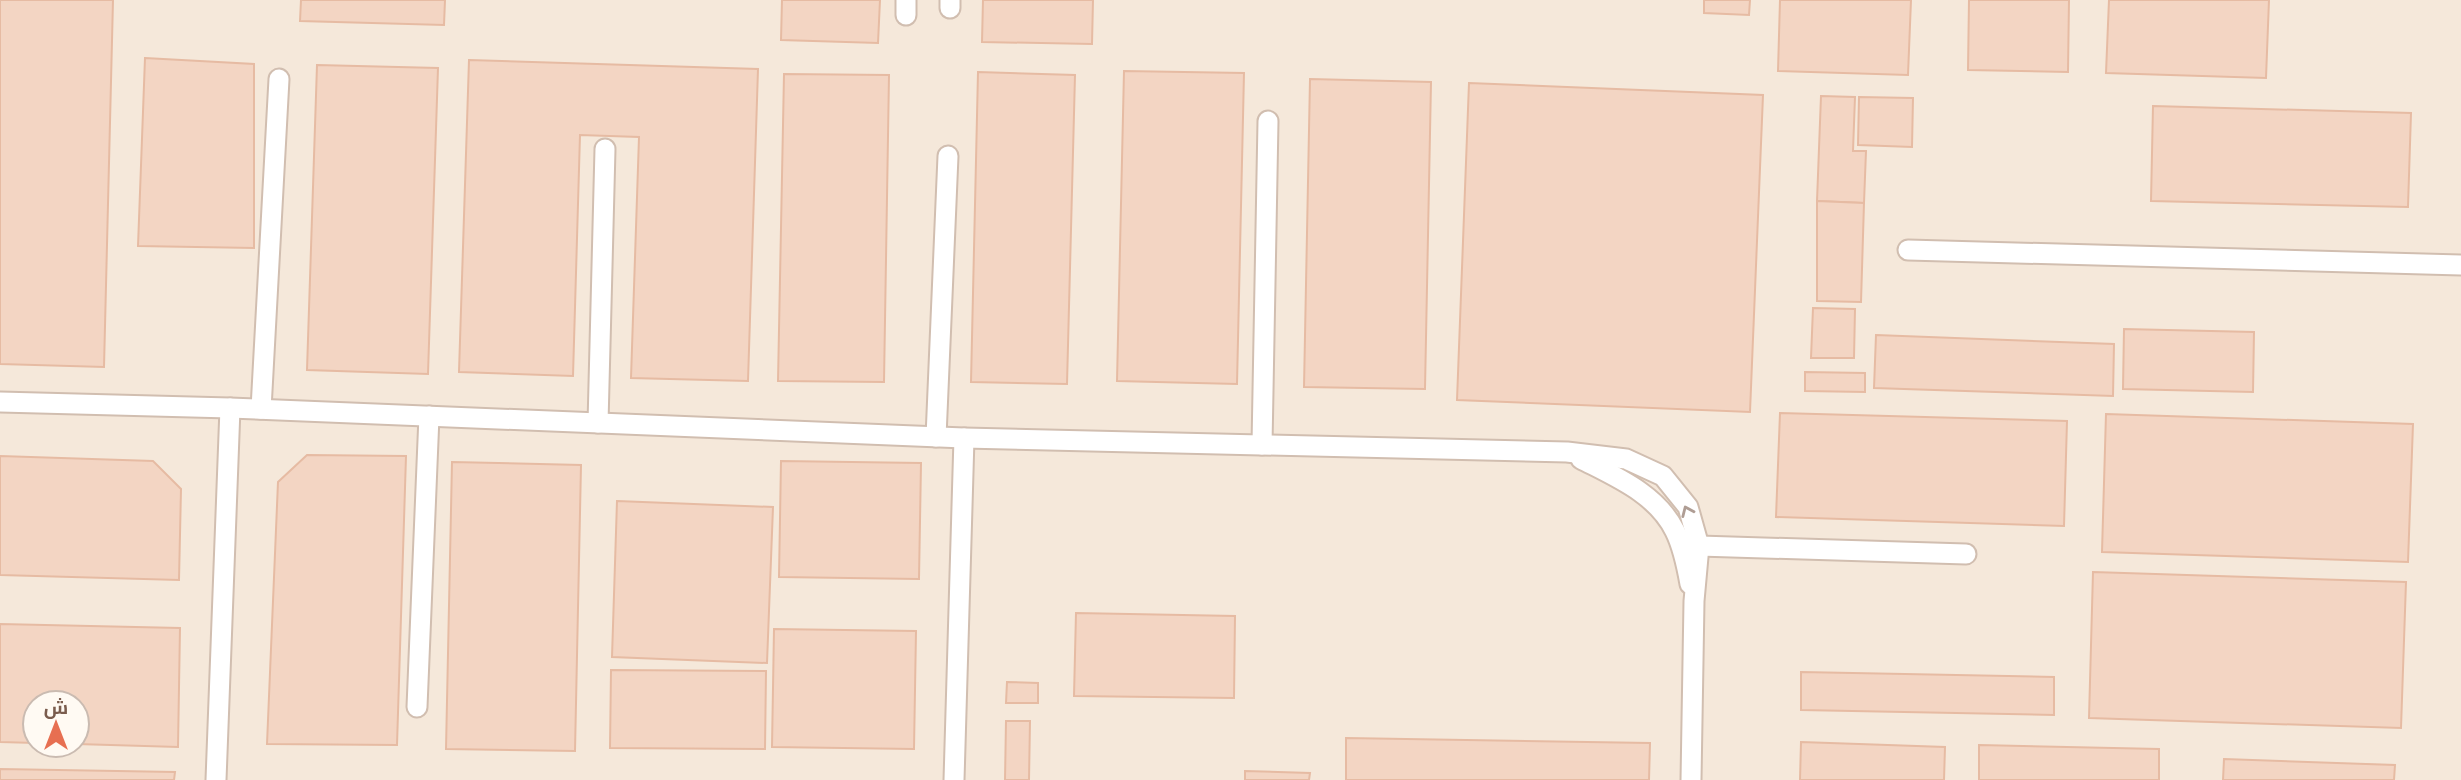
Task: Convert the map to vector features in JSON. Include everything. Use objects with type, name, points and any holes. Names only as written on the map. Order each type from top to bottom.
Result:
[{"type":"lane","points":[[261,409],[279,79]]},
{"type":"lane","points":[[1262,445],[1268,121]]},
{"type":"lane","points":[[598,423],[605,149]]},
{"type":"lane","points":[[936,437],[948,156]]},
{"type":"lane","points":[[1908,250],[2461,265]]},
{"type":"lane","points":[[0,402],[261,409],[964,438],[1567,452],[1626,459],[1663,476],[1688,507],[1699,546],[1694,601],[1691,780]]},
{"type":"lane","points":[[216,780],[230,408]]},
{"type":"lane","points":[[417,708],[429,416]]},
{"type":"lane","points":[[954,780],[964,438]]},
{"type":"lane","points":[[1567,452],[1623,480],[1653,501],[1675,531],[1694,601]]},
{"type":"lane","points":[[1699,546],[1966,554]]},
{"type":"shaded area","points":[[0,0],[2461,0],[2461,780],[0,780]]},
{"type":"building","points":[[0,0],[113,0],[104,367],[0,364]]},
{"type":"building","points":[[301,0],[445,0],[444,25],[300,21]]},
{"type":"building","points":[[782,0],[880,0],[878,43],[781,40]]},
{"type":"building","points":[[983,0],[1093,0],[1092,44],[982,42]]},
{"type":"building","points":[[1704,0],[1750,0],[1749,15],[1704,13]]},
{"type":"building","points":[[1780,0],[1911,0],[1908,75],[1778,71]]},
{"type":"building","points":[[1969,0],[2069,0],[2068,72],[1968,70]]},
{"type":"building","points":[[2109,0],[2269,0],[2266,78],[2106,73]]},
{"type":"building","points":[[145,58],[254,64],[254,248],[138,246]]},
{"type":"building","points":[[469,60],[758,69],[748,381],[631,378],[639,137],[580,135],[573,376],[459,372]]},
{"type":"building","points":[[317,65],[438,68],[428,374],[307,370]]},
{"type":"building","points":[[1124,71],[1244,73],[1237,384],[1117,381]]},
{"type":"building","points":[[978,72],[1075,75],[1067,384],[971,382]]},
{"type":"building","points":[[784,74],[889,75],[884,382],[778,381]]},
{"type":"building","points":[[1310,79],[1431,82],[1425,389],[1304,387]]},
{"type":"building","points":[[1469,83],[1763,95],[1750,412],[1457,400]]},
{"type":"building","points":[[1821,96],[1855,97],[1853,151],[1866,151],[1864,203],[1817,201]]},
{"type":"building","points":[[1859,97],[1913,98],[1912,147],[1858,145]]},
{"type":"building","points":[[2153,106],[2411,113],[2408,207],[2151,201]]},
{"type":"building","points":[[1817,201],[1864,203],[1861,302],[1817,301]]},
{"type":"building","points":[[1813,308],[1855,309],[1854,358],[1811,358]]},
{"type":"building","points":[[2124,329],[2254,332],[2253,392],[2123,389]]},
{"type":"building","points":[[1876,335],[2114,344],[2113,396],[1874,388]]},
{"type":"building","points":[[1805,372],[1865,373],[1865,392],[1805,391]]},
{"type":"building","points":[[1780,413],[2067,421],[2064,526],[1776,517]]},
{"type":"building","points":[[2106,414],[2413,424],[2408,562],[2102,552]]},
{"type":"building","points":[[307,455],[406,456],[397,745],[267,744],[278,482]]},
{"type":"building","points":[[0,456],[153,461],[181,489],[179,580],[0,575]]},
{"type":"building","points":[[781,461],[921,463],[919,579],[779,577]]},
{"type":"building","points":[[452,462],[581,465],[575,751],[446,749]]},
{"type":"building","points":[[617,501],[773,507],[767,663],[612,657]]},
{"type":"building","points":[[2093,572],[2406,582],[2401,728],[2089,718]]},
{"type":"building","points":[[1076,613],[1235,616],[1234,698],[1074,696]]},
{"type":"building","points":[[0,624],[180,628],[178,747],[91,744],[91,689],[21,689],[21,743],[0,742]]},
{"type":"building","points":[[774,629],[916,631],[914,749],[772,747]]},
{"type":"building","points":[[611,670],[766,671],[765,749],[610,748]]},
{"type":"building","points":[[1801,672],[2054,677],[2054,715],[1801,710]]},
{"type":"building","points":[[1007,682],[1038,683],[1038,703],[1006,703]]},
{"type":"building","points":[[1006,721],[1030,721],[1029,780],[1005,780]]},
{"type":"building","points":[[1346,738],[1650,743],[1649,780],[1346,780]]},
{"type":"building","points":[[1801,742],[1945,747],[1944,780],[1800,780]]},
{"type":"building","points":[[1979,745],[2159,749],[2159,780],[1979,780]]},
{"type":"building","points":[[2224,759],[2395,765],[2394,780],[2223,780]]},
{"type":"building","points":[[0,769],[175,772],[174,780],[0,780]]},
{"type":"building","points":[[1245,771],[1310,773],[1309,780],[1245,780]]}]
